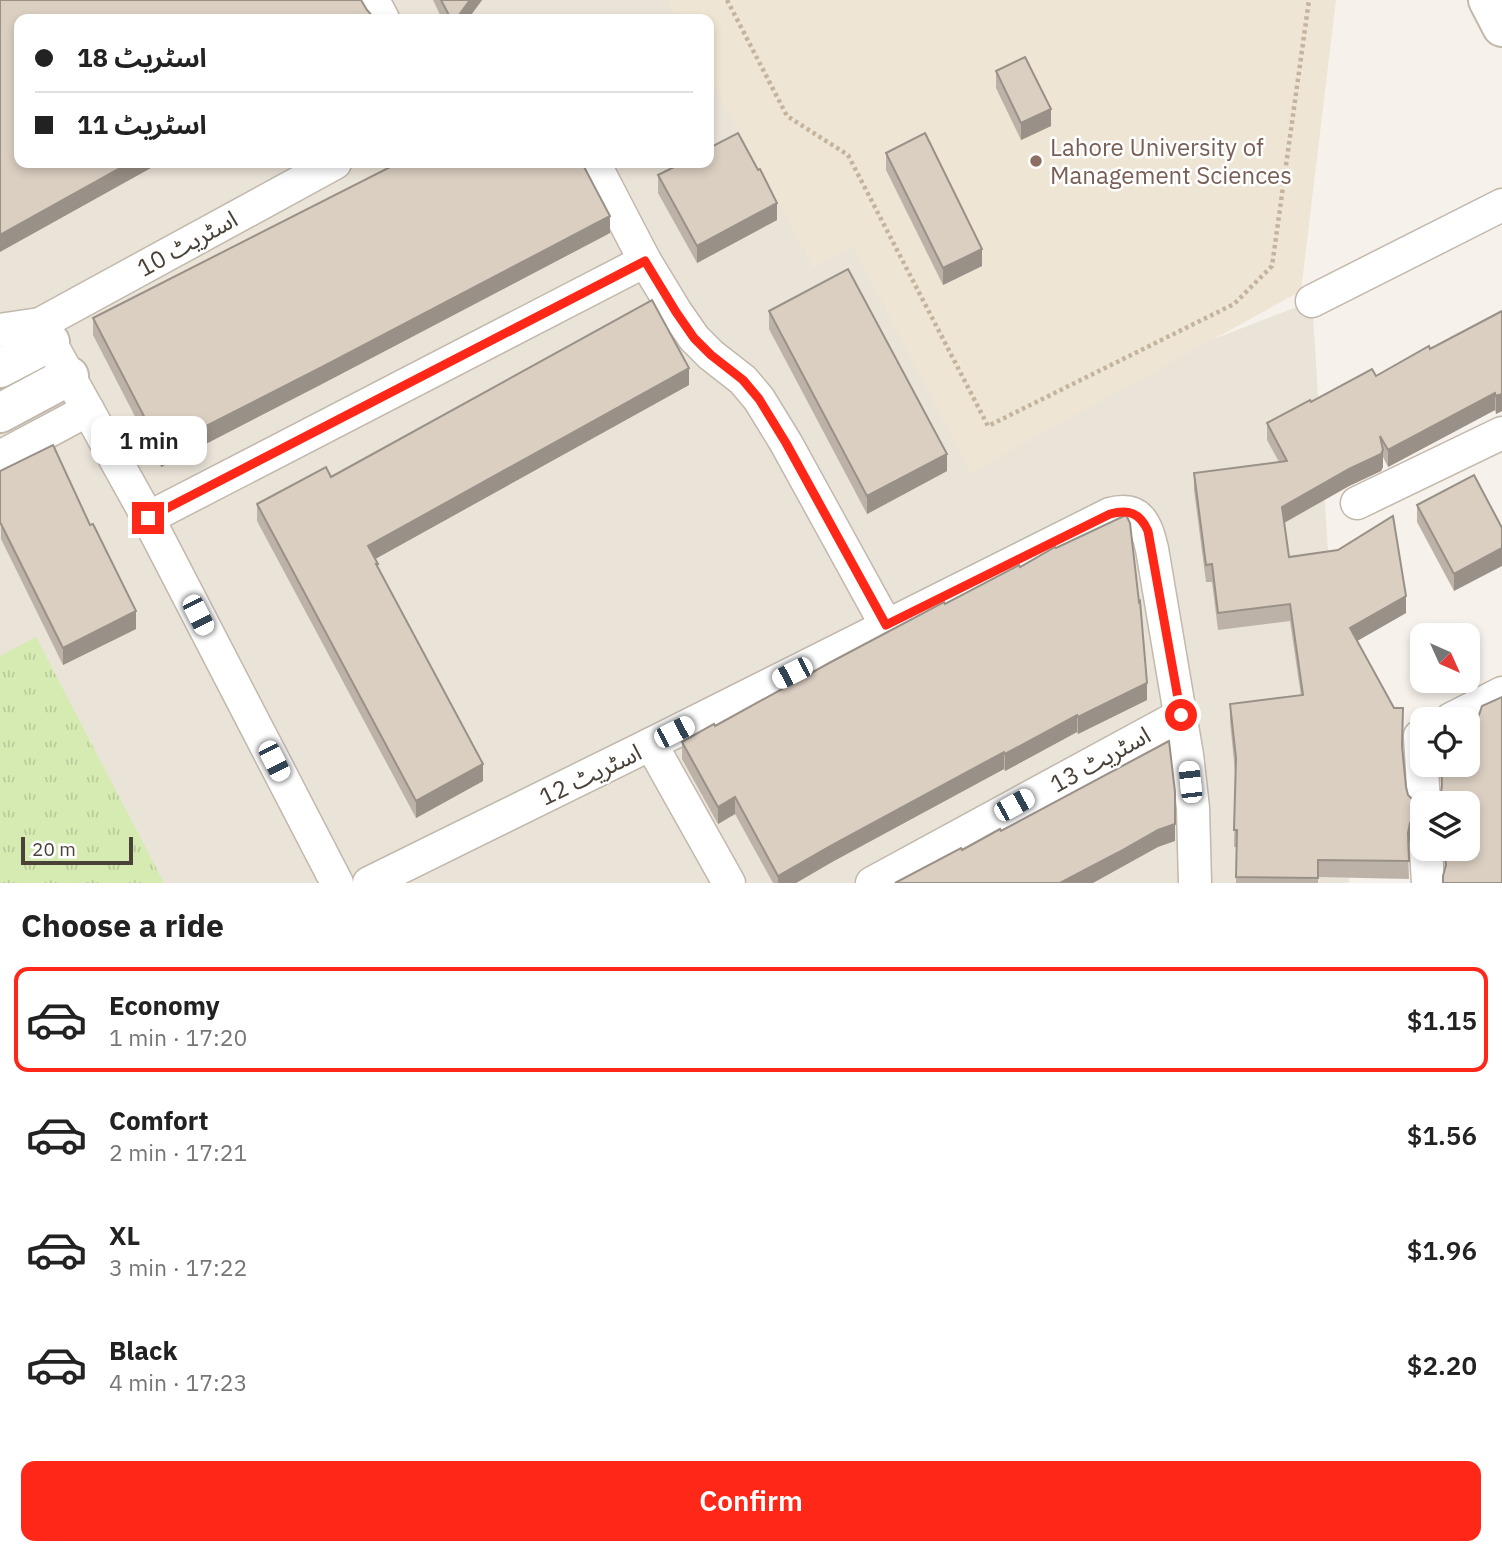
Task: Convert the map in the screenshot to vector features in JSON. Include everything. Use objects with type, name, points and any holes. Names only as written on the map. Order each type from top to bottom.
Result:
[{"type":"street","points":[[1488,0],[1502,27]]},
{"type":"street","name":"اسٹریٹ 10","points":[[0,368],[45,333],[326,168]]},
{"type":"street","points":[[597,168],[645,261],[694,338],[743,380],[759,399],[886,625]]},
{"type":"street","points":[[1312,301],[1502,205]]},
{"type":"street","points":[[148,518],[645,261]]},
{"type":"street","points":[[0,330],[45,333],[148,518],[337,883]]},
{"type":"street","points":[[0,413],[69,376]]},
{"type":"street","points":[[0,457],[88,410]]},
{"type":"street","points":[[1357,503],[1502,433]]},
{"type":"street","name":"اسٹریٹ 12","points":[[369,883],[1119,511],[1136,515],[1148,531],[1181,715]]},
{"type":"street","points":[[1475,707],[1502,693]]},
{"type":"street","points":[[1181,715],[1193,808],[1195,883]]},
{"type":"street","name":"اسٹریٹ 13","points":[[872,883],[1181,715]]},
{"type":"street","points":[[650,744],[729,883]]},
{"type":"street","points":[[1427,861],[1428,883]]},
{"type":"path","points":[[727,0],[787,116],[848,155],[988,426],[1234,304],[1272,266],[1308,0]]},
{"type":"shaded area","points":[[0,0],[734,0],[989,426],[1312,301],[1349,883],[0,883]]},
{"type":"shaded area","name":"Lahore University of Management Sciences","points":[[667,0],[1336,0],[1301,291],[970,473],[854,247],[814,268],[714,86],[714,14],[674,14]]},
{"type":"green space","points":[[36,637],[164,883],[0,883],[0,656]]},
{"type":"building","points":[[0,0],[361,0],[370,14],[14,14],[14,168],[120,168],[0,235]]},
{"type":"building","points":[[441,0],[470,0],[460,14],[448,14]]},
{"type":"building","points":[[1025,57],[1051,109],[1021,123],[996,71]]},
{"type":"building","points":[[738,133],[777,203],[697,246],[658,175],[672,168],[714,168],[714,145]]},
{"type":"building","points":[[925,133],[982,249],[943,268],[886,153]]},
{"type":"building","points":[[388,168],[585,168],[610,216],[161,449],[93,318]]},
{"type":"building","points":[[848,269],[947,454],[867,496],[769,311]]},
{"type":"building","points":[[652,300],[689,368],[368,546],[483,764],[416,801],[257,504],[326,467],[331,477]]},
{"type":"building","points":[[1502,311],[1502,394],[1496,396],[1495,393],[1388,450],[1380,436],[1383,450],[1381,454],[1282,507],[1289,557],[1338,550],[1393,516],[1406,596],[1350,628],[1394,708],[1403,708],[1402,746],[1406,787],[1410,797],[1409,861],[1318,860],[1318,878],[1236,877],[1236,758],[1230,704],[1303,695],[1290,604],[1218,613],[1212,564],[1206,565],[1194,473],[1287,461],[1267,423],[1372,369],[1376,376],[1429,346],[1430,349]]},
{"type":"building","points":[[53,445],[90,525],[93,524],[136,611],[63,648],[0,522],[0,471]]},
{"type":"building","points":[[1474,475],[1502,528],[1502,548],[1454,574],[1417,505]]},
{"type":"building","points":[[1126,515],[1130,523],[1140,601],[1147,683],[1078,717],[1077,715],[1005,754],[1004,752],[778,876],[735,797],[718,807],[682,742],[944,602],[945,604],[1055,547]]},
{"type":"building","points":[[1502,697],[1502,883],[1443,883],[1446,861],[1480,861],[1480,791],[1441,791],[1442,777],[1480,777],[1482,706]]},
{"type":"building","points":[[1169,741],[1175,792],[1175,824],[1158,830],[1060,883],[895,883],[961,848],[962,850],[1000,829],[1001,831]]},
{"type":"place","name":"Lahore University of Management Sciences","points":[[1036,161]]},
{"type":"route","points":[[148,518],[645,261],[694,338],[743,380],[759,399],[886,625],[1110,514],[1119,511],[1136,515],[1148,531],[1181,715]]}]
